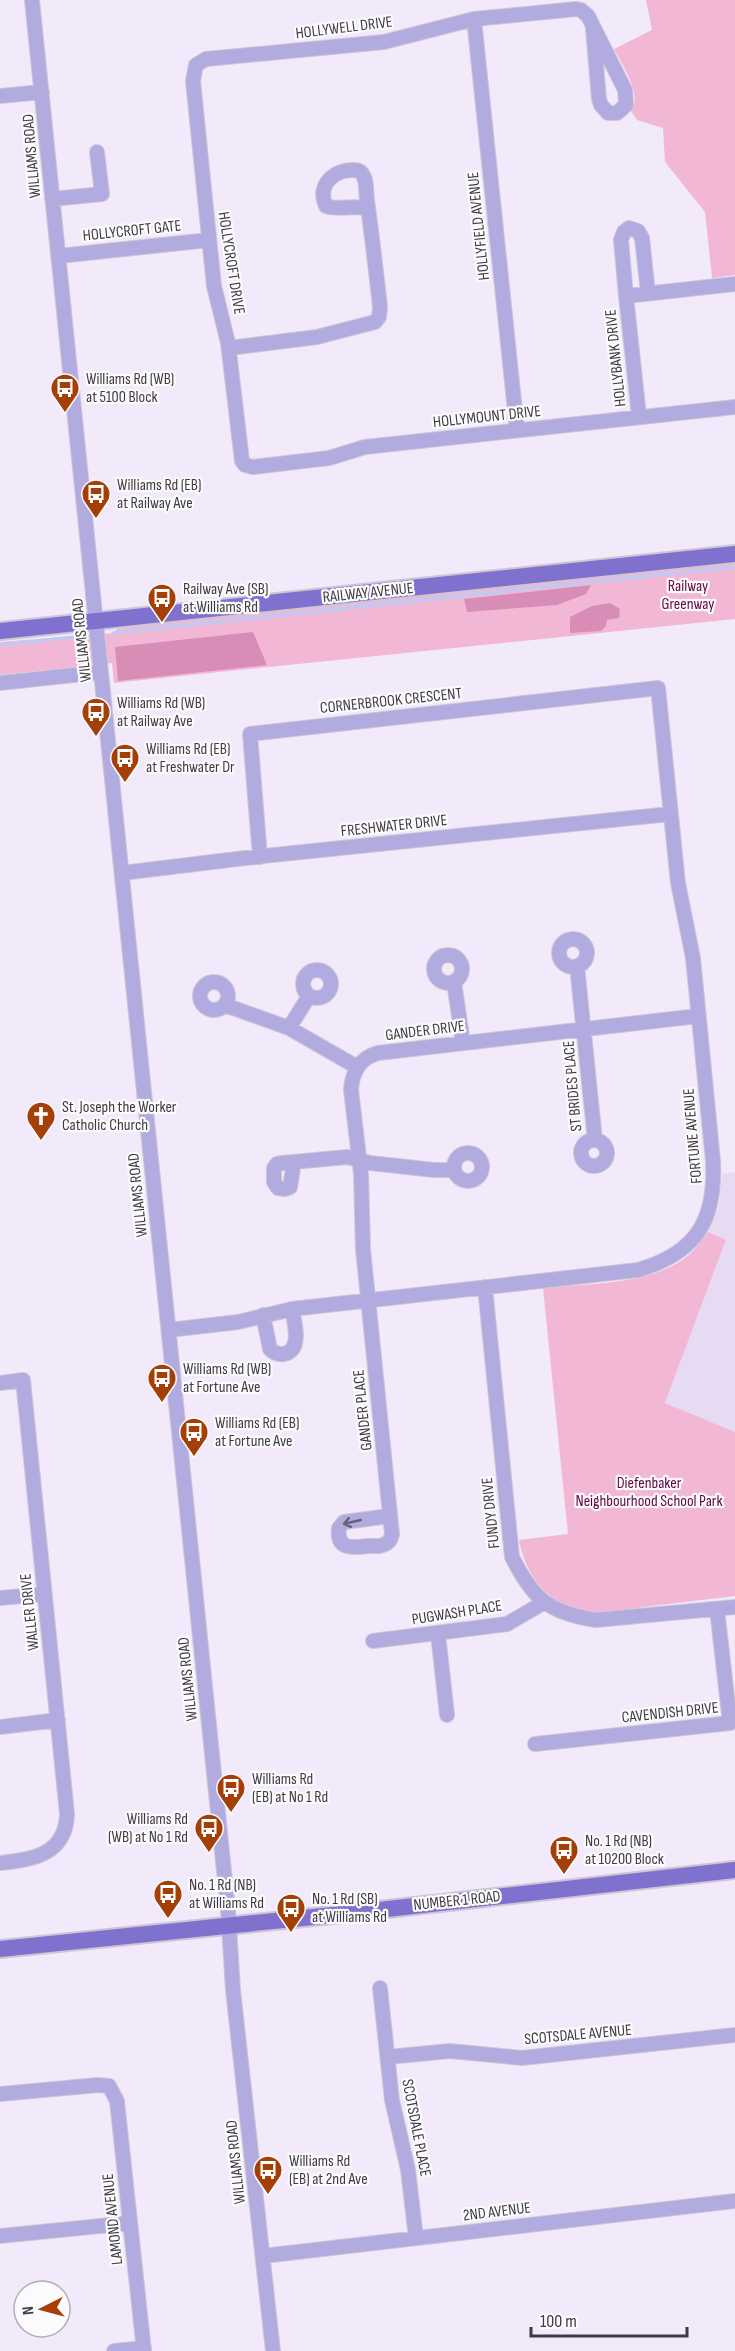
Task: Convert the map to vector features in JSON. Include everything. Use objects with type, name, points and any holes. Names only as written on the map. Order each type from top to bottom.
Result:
[{"type":"main road","name":"RAILWAY AVENUE","points":[[0,631],[735,554]]},
{"type":"main road","name":"NUMBER 1 ROAD","points":[[0,1949],[735,1870]]},
{"type":"street","name":"WILLIAMS ROAD","points":[[32,0],[273,2351]]},
{"type":"street","name":"HOLLYWELL DRIVE","points":[[196,65],[206,58],[384,42],[474,19],[576,9],[585,13],[605,48],[627,95],[626,105],[617,113],[608,113],[599,99],[593,28]]},
{"type":"street","name":"HOLLYFIELD AVENUE","points":[[474,19],[517,430]]},
{"type":"street","name":"HOLLYCROFT DRIVE","points":[[196,65],[193,81],[214,286],[229,348],[240,451],[245,465]]},
{"type":"street","points":[[0,96],[42,92]]},
{"type":"street","points":[[52,199],[102,194],[97,152]]},
{"type":"street","points":[[229,348],[317,337],[375,321],[379,316],[380,307],[368,209]]},
{"type":"street","name":"HOLLYBANK DRIVE","points":[[639,416],[621,240],[624,232],[629,228],[638,231],[642,238],[648,293]]},
{"type":"street","name":"HOLLYCROFT GATE","points":[[59,256],[209,240]]},
{"type":"street","name":"HOLLYBANK DRIVE","points":[[627,296],[735,284]]},
{"type":"street","name":"HOLLYMOUNT DRIVE","points":[[245,465],[253,467],[329,458],[365,447],[735,407]]},
{"type":"street","points":[[0,683],[101,672]]},
{"type":"street","name":"FORTUNE AVENUE","points":[[169,1330],[238,1322],[292,1309],[638,1270],[668,1259],[686,1246],[699,1231],[710,1209],[714,1183],[693,958],[678,883],[658,688]]},
{"type":"street","name":"CORNERBROOK CRESCENT","points":[[260,857],[250,734],[658,688]]},
{"type":"street","name":"FRESHWATER DRIVE","points":[[122,873],[670,814]]},
{"type":"street","name":"ST BRIDES PLACE","points":[[577,966],[595,1140]]},
{"type":"street","points":[[454,982],[463,1043]]},
{"type":"street","points":[[289,1028],[309,996]]},
{"type":"street","points":[[225,1005],[289,1028],[357,1067],[352,1076],[351,1090],[359,1160],[362,1238],[368,1300]]},
{"type":"street","name":"GANDER DRIVE","points":[[357,1067],[372,1055],[698,1016]]},
{"type":"street","points":[[294,1162],[347,1157],[370,1163],[454,1170]]},
{"type":"street","name":"FUNDY DRIVE","points":[[485,1287],[512,1557],[519,1572],[543,1604]]},
{"type":"street","name":"GANDER PLACE","points":[[368,1300],[390,1516]]},
{"type":"street","points":[[263,1315],[270,1348],[278,1354],[284,1354],[290,1351],[295,1342],[292,1309]]},
{"type":"street","name":"WALLER DRIVE","points":[[0,1383],[23,1380],[67,1814],[65,1829],[60,1839],[48,1851],[37,1857],[0,1863]]},
{"type":"street","points":[[0,1598],[44,1594]]},
{"type":"street","points":[[543,1604],[576,1617],[596,1620],[735,1607]]},
{"type":"street","name":"PUGWASH PLACE","points":[[373,1641],[507,1624],[543,1604]]},
{"type":"street","name":"CAVENDISH DRIVE","points":[[535,1744],[730,1723],[717,1609]]},
{"type":"street","points":[[438,1634],[447,1715]]},
{"type":"street","points":[[0,1726],[58,1720]]},
{"type":"street","name":"SCOTSDALE PLACE","points":[[380,1988],[394,2113],[410,2178],[416,2238]]},
{"type":"street","name":"SCOTSDALE AVENUE","points":[[388,2057],[450,2051],[522,2058],[735,2035]]},
{"type":"street","name":"LAMOND AVENUE","points":[[0,2094],[98,2085],[109,2086],[117,2101],[144,2349]]},
{"type":"street","name":"2ND AVENUE","points":[[263,2256],[735,2201]]},
{"type":"street","points":[[0,2236],[130,2223]]},
{"type":"street","points":[[114,2351],[144,2349]]},
{"type":"shaded area","points":[[591,585],[586,594],[557,605],[467,612],[464,599]]},
{"type":"shaded area","points":[[610,603],[620,609],[619,618],[607,620],[606,626],[601,631],[570,633],[570,617],[592,606]]},
{"type":"shaded area","points":[[253,632],[267,665],[118,681],[115,647]]},
{"type":"shaded area","points":[[735,1172],[735,1432],[665,1403],[726,1241],[708,1232],[719,1205],[722,1174]]},
{"type":"green space","points":[[646,0],[735,0],[735,275],[712,278],[705,212],[665,162],[663,128],[637,120],[631,111],[635,96],[633,88],[614,49],[652,30]]},
{"type":"green space","name":"Railway Greenway","points":[[735,562],[735,619],[114,683],[112,663],[0,675],[0,642],[113,633],[117,629],[162,623]]},
{"type":"green space","name":"Diefenbaker Neighbourhood School Park","points":[[708,1232],[726,1240],[665,1403],[735,1432],[735,1596],[607,1612],[585,1611],[570,1607],[557,1601],[537,1582],[529,1570],[519,1540],[568,1534],[543,1288],[643,1277],[679,1262],[694,1250]]},
{"type":"waterway","points":[[113,633],[735,567]]},
{"type":"waterway","points":[[0,645],[82,636]]},
{"type":"place","name":"Williams Rd (WB) at 5100 Block","points":[[65,414]]},
{"type":"place","name":"Williams Rd (EB) at Railway Ave","points":[[96,520]]},
{"type":"place","name":"Railway Ave (SB) at Williams Rd","points":[[162,624]]},
{"type":"place","name":"Williams Rd (WB) at Railway Ave","points":[[96,738]]},
{"type":"place","name":"Williams Rd (EB) at Freshwater Dr","points":[[125,784]]},
{"type":"place","name":"St. Joseph the Worker Catholic Church","points":[[41,1142]]},
{"type":"place","name":"Williams Rd (WB) at Fortune Ave","points":[[162,1404]]},
{"type":"place","name":"Williams Rd (EB) at Fortune Ave","points":[[194,1458]]},
{"type":"place","name":"Williams Rd (EB) at No 1 Rd","points":[[231,1814]]},
{"type":"place","name":"Williams Rd (WB) at No 1 Rd","points":[[209,1854]]},
{"type":"place","name":"No. 1 Rd (NB) at 10200 Block","points":[[564,1876]]},
{"type":"place","name":"No. 1 Rd (NB) at Williams Rd","points":[[168,1920]]},
{"type":"place","name":"No. 1 Rd (SB) at Williams Rd","points":[[291,1934]]},
{"type":"place","name":"Williams Rd (EB) at 2nd Ave","points":[[268,2196]]}]
